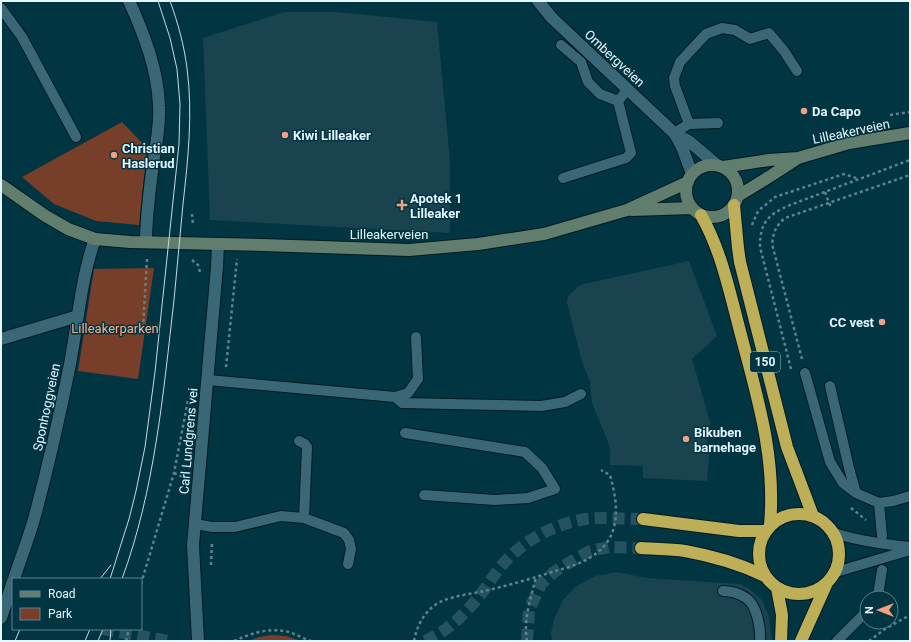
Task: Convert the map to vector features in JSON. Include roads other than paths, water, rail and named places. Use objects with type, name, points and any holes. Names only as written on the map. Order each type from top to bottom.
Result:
[{"type":"highway","name":"150","points":[[736,200],[738,248],[742,270],[787,447],[813,516]]},
{"type":"highway","name":"150","points":[[697,212],[711,232],[724,267],[763,421],[769,452],[772,479],[772,505],[768,528],[759,549],[761,567],[765,576],[777,588],[793,594],[810,593],[826,585],[836,572],[840,559],[839,545],[834,533]]},
{"type":"highway","points":[[644,519],[739,531],[768,528],[780,518],[790,514],[802,513],[821,520],[828,525],[834,533]]},
{"type":"highway","points":[[641,548],[684,551],[746,567],[765,576]]},
{"type":"highway","points":[[801,641],[826,585]]},
{"type":"highway","points":[[777,588],[782,615],[781,641]]},
{"type":"main road","name":"Lilleakerveien","points":[[720,166],[798,158],[849,143],[910,133]]},
{"type":"main road","name":"Lilleakerveien","points":[[736,200],[798,158]]},
{"type":"main road","points":[[704,166],[720,166],[730,172],[735,179],[738,187],[736,200],[723,215],[708,217],[697,212],[686,196],[686,189],[690,178],[697,169],[704,166]]},
{"type":"main road","name":"Lilleakerveien","points":[[1,185],[44,215],[68,229],[95,238],[115,241],[408,250],[478,244],[544,234],[627,210],[690,178]]},
{"type":"main road","name":"Lilleakerveien","points":[[627,210],[697,212]]},
{"type":"street","points":[[128,1],[151,59],[157,81],[160,107],[149,196],[146,242]]},
{"type":"street","name":"Ombergveien","points":[[538,1],[552,18],[674,133],[690,142],[720,166]]},
{"type":"street","name":"Ombergveien","points":[[674,133],[682,147],[690,178]]},
{"type":"street","name":"Sponhoggveien","points":[[14,578],[36,514],[45,477],[57,426],[91,250],[95,238]]},
{"type":"street","name":"Carl Lundgrens vei","points":[[198,641],[194,545],[195,524],[218,244]]},
{"type":"street","points":[[1,339],[78,316]]},
{"type":"street","name":"Sponhoggveien","points":[[1,618],[12,583]]},
{"type":"lane","points":[[1,8],[22,38],[76,137]]},
{"type":"lane","points":[[689,124],[675,86],[674,78],[680,62],[706,34],[722,28],[735,30],[750,39],[769,33],[784,51],[797,71]]},
{"type":"lane","points":[[561,45],[581,62],[588,82],[600,94],[618,101]]},
{"type":"lane","points":[[618,101],[628,89]]},
{"type":"lane","points":[[563,178],[626,158],[631,153],[618,101]]},
{"type":"lane","points":[[674,133],[689,124],[718,123]]},
{"type":"lane","points":[[208,380],[395,398],[408,393],[418,379],[416,336]]},
{"type":"lane","points":[[805,373],[830,462],[843,483],[856,493],[879,503],[910,496]]},
{"type":"lane","points":[[830,386],[856,493]]},
{"type":"lane","points":[[395,398],[402,404],[540,406],[565,402],[581,394]]},
{"type":"lane","points":[[405,433],[524,452],[542,468],[555,488],[528,498],[495,500],[424,495]]},
{"type":"lane","points":[[299,441],[307,447],[304,518]]},
{"type":"lane","points":[[879,503],[882,536]]},
{"type":"lane","points":[[195,524],[212,527],[235,527],[281,516],[304,518],[344,533],[349,540],[351,549],[348,564]]},
{"type":"lane","points":[[834,533],[854,539],[910,549]]},
{"type":"lane","points":[[836,572],[910,549]]},
{"type":"lane","points":[[879,590],[882,570]]},
{"type":"lane","points":[[722,591],[739,594],[748,599],[757,616],[760,641]]},
{"type":"lane","points":[[837,641],[859,619]]},
{"type":"tunnel","points":[[425,641],[442,632],[458,620],[478,598],[499,568],[510,556],[529,541],[550,529],[574,521],[586,519],[643,519]]},
{"type":"tunnel","points":[[527,641],[529,610],[541,584],[554,572],[590,551],[609,547],[641,548]]},
{"type":"tunnel","points":[[108,630],[169,641]]},
{"type":"tram line","points":[[110,578],[129,519],[145,447],[155,372],[179,144],[180,104],[177,69],[170,38],[158,1]]},
{"type":"tram line","points":[[122,578],[142,511],[156,441],[174,300],[188,153],[190,102],[187,68],[176,18],[170,1]]},
{"type":"tram line","points":[[101,578],[111,565]]},
{"type":"tram line","points":[[15,641],[20,630]]},
{"type":"tram line","points":[[85,641],[90,630]]},
{"type":"tram line","points":[[98,641],[103,630]]},
{"type":"tram line","points":[[110,641],[111,630]]},
{"type":"place","name":"Da Capo","points":[[804,111]]},
{"type":"place","name":"Kiwi Lilleaker","points":[[285,135]]},
{"type":"place","name":"Christian Haslerud","points":[[114,155]]},
{"type":"place","name":"Apotek 1 Lilleaker","points":[[402,205]]},
{"type":"place","name":"CC vest","points":[[882,322]]},
{"type":"place","name":"Bikuben barnehage","points":[[686,439]]},
{"type":"park label","name":"Lilleakerparken","points":[[115,328]]}]
